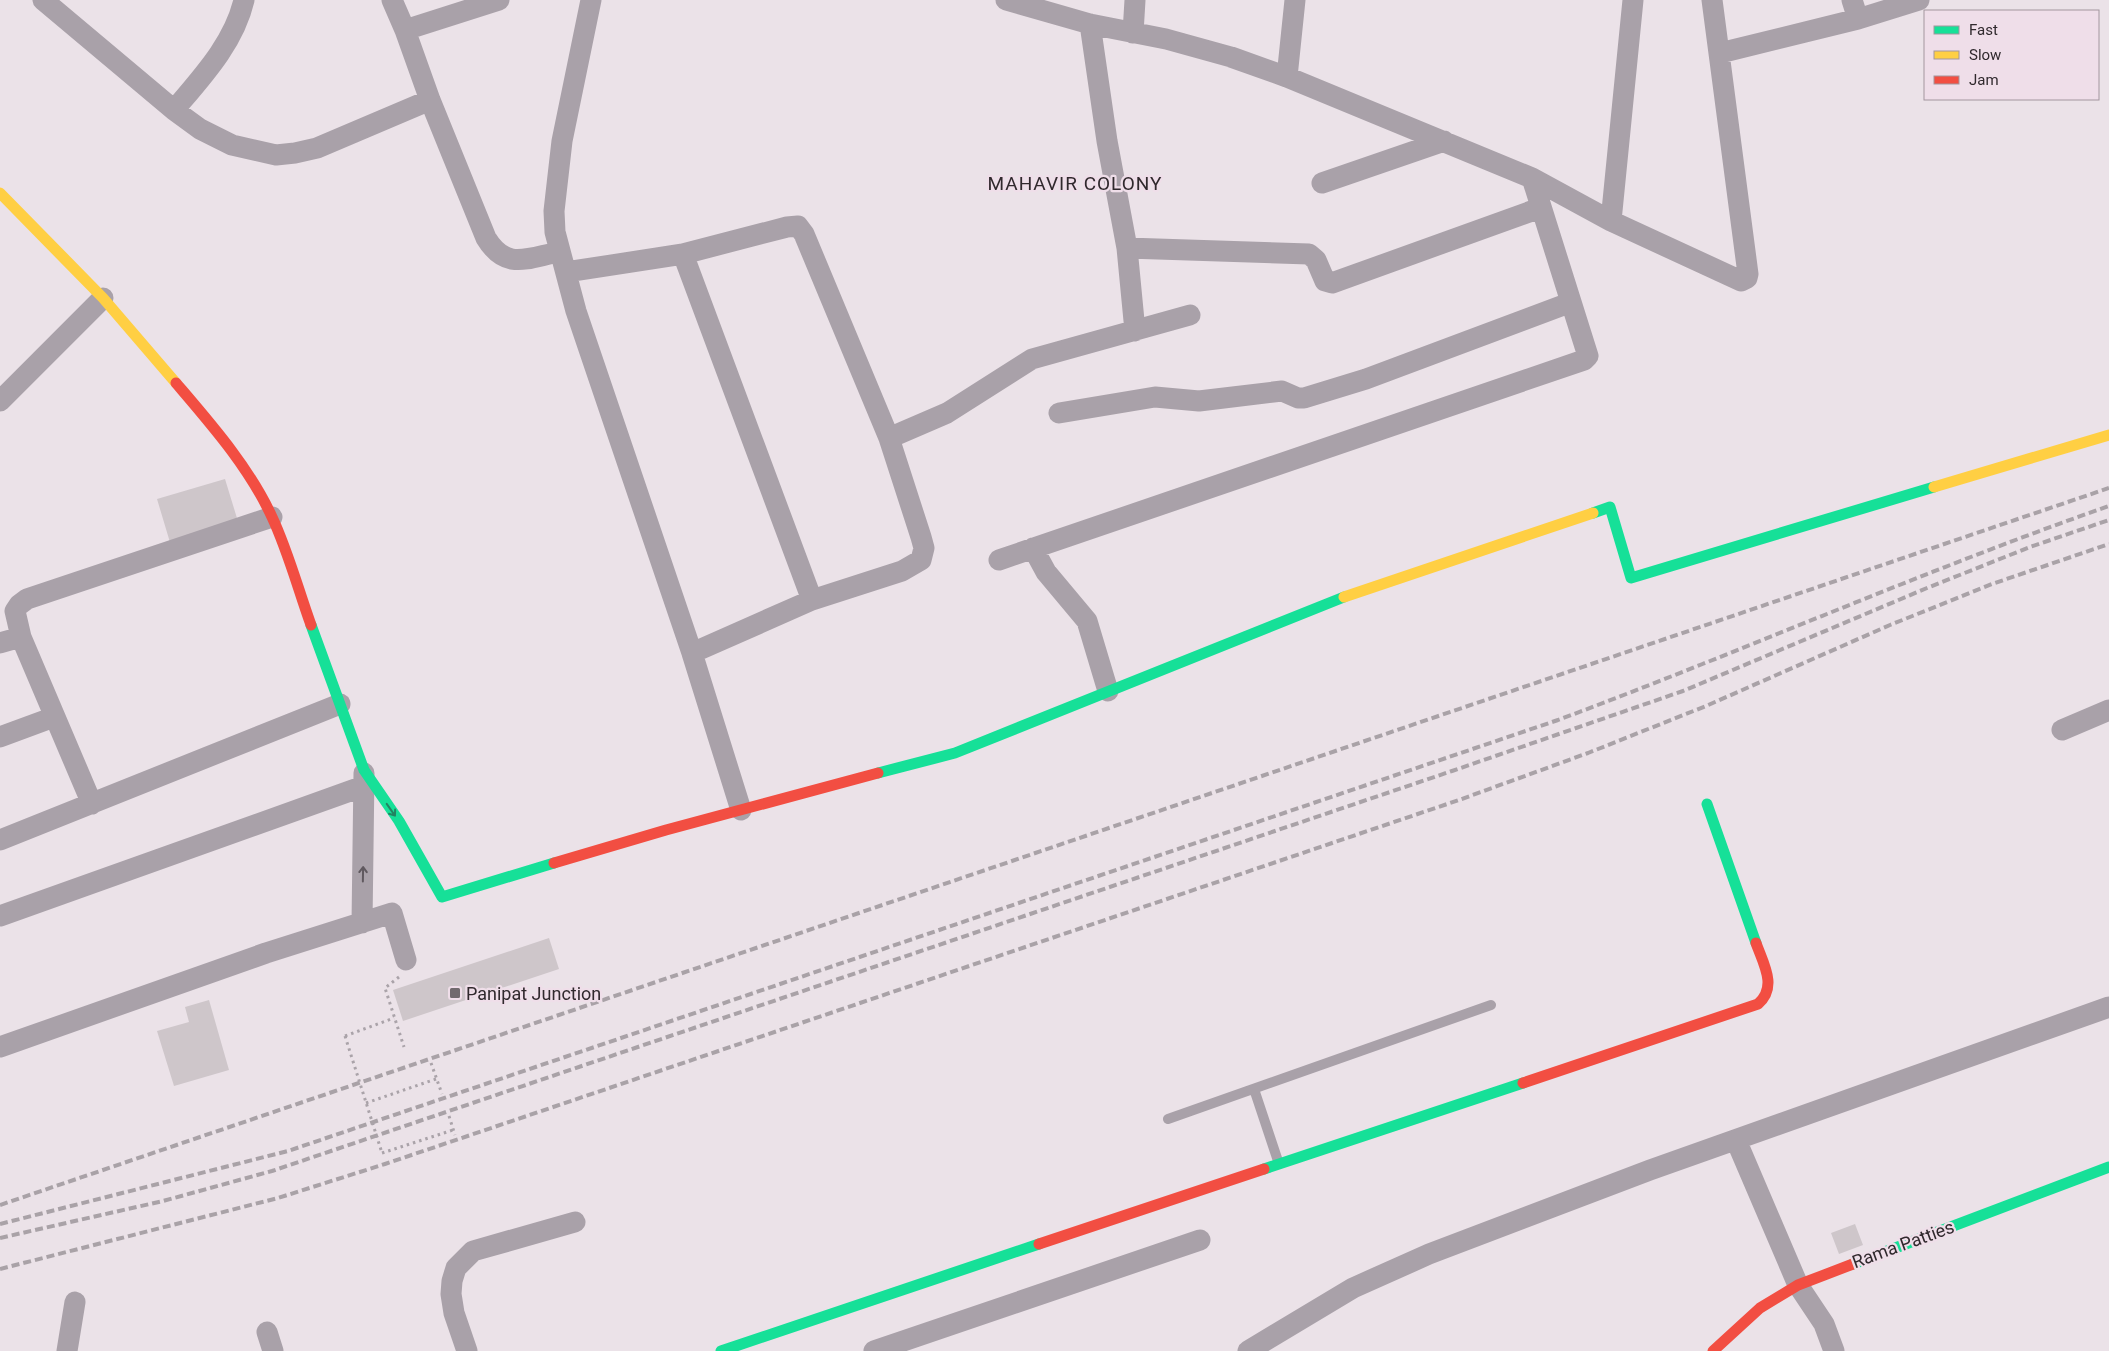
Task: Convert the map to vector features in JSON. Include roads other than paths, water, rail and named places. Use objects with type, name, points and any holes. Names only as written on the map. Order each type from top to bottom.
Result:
[{"type":"street","points":[[43,0],[174,110],[200,129],[232,145],[276,155],[295,153],[317,148],[430,100]]},
{"type":"street","points":[[174,110],[224,47],[238,18],[244,0]]},
{"type":"street","points":[[392,0],[486,238],[494,251],[503,258],[515,261],[558,252]]},
{"type":"street","points":[[405,30],[499,0]]},
{"type":"street","points":[[591,0],[562,141],[554,211],[558,252],[566,272],[576,311],[692,653],[740,810]]},
{"type":"street","points":[[1006,0],[1090,24],[1231,57],[1287,77],[1532,178],[1611,221],[1741,281],[1747,278],[1712,0]]},
{"type":"street","points":[[1133,33],[1135,0]]},
{"type":"street","points":[[1287,77],[1295,0]]},
{"type":"street","points":[[1611,221],[1633,0]]},
{"type":"street","points":[[1720,53],[1855,9],[1919,0]]},
{"type":"street","points":[[1090,24],[1107,141],[1127,248],[1135,331]]},
{"type":"street","points":[[1322,184],[1444,141]]},
{"type":"street","points":[[999,560],[1584,360],[1588,356],[1586,347],[1569,303],[1532,178]]},
{"type":"street","points":[[0,193],[103,298],[218,433],[255,486],[272,517],[340,704],[364,778],[362,923]]},
{"type":"street","points":[[1127,248],[1309,254],[1316,260],[1325,281],[1332,283],[1540,208]]},
{"type":"street","points":[[566,272],[683,254],[787,227],[798,226],[802,229],[889,438],[924,548],[921,560],[902,571],[812,600],[692,653]]},
{"type":"street","points":[[683,254],[812,600]]},
{"type":"street","points":[[0,401],[103,298]]},
{"type":"street","points":[[1059,413],[1155,397],[1199,401],[1282,391],[1298,398],[1304,398],[1366,380],[1569,303]]},
{"type":"street","points":[[889,438],[947,413],[1032,359],[1190,316]]},
{"type":"street","points":[[364,778],[399,821],[442,897],[740,810],[955,752],[1356,592],[1610,507],[1631,578],[2109,435]]},
{"type":"street","points":[[92,804],[21,637],[15,611],[26,599],[272,517]]},
{"type":"street","points":[[1033,548],[1046,572],[1087,621],[1108,691]]},
{"type":"street","points":[[0,644],[21,637]]},
{"type":"street","points":[[0,840],[340,704]]},
{"type":"street","points":[[2062,730],[2109,710]]},
{"type":"street","points":[[0,737],[54,717]]},
{"type":"street","points":[[0,916],[364,778]]},
{"type":"street","points":[[721,1351],[1758,1004],[1765,998],[1769,990],[1769,980],[1707,804]]},
{"type":"street","points":[[0,1048],[266,954],[392,913],[406,960]]},
{"type":"street","points":[[1248,1351],[1352,1288],[1385,1272],[1736,1140],[2109,1007]]},
{"type":"street","points":[[1736,1140],[1798,1285],[1824,1324],[1834,1351]]},
{"type":"street","name":"Rama Patties","points":[[1714,1351],[1760,1308],[1798,1285],[2109,1168]]},
{"type":"street","points":[[467,1351],[454,1313],[451,1294],[452,1280],[456,1268],[474,1251],[575,1222]]},
{"type":"street","points":[[874,1351],[1200,1240]]},
{"type":"street","points":[[67,1351],[75,1302]]},
{"type":"lane","points":[[1168,1119],[1491,1005]]},
{"type":"lane","points":[[1254,1089],[1280,1165]]},
{"type":"railway","points":[[0,1205],[2109,488]]},
{"type":"railway","points":[[0,1224],[288,1151],[1558,720],[1970,557],[2109,506]]},
{"type":"railway","points":[[0,1238],[163,1201],[272,1171],[1452,771],[1683,691],[1927,588],[2030,547],[2109,520]]},
{"type":"railway","points":[[0,1269],[278,1198],[385,1164],[1459,800],[1588,753],[1706,706],[1890,625],[1992,584],[2109,544]]},
{"type":"place","name":"Panipat Junction","points":[[455,993]]},
{"type":"district","name":"MAHAVIR COLONY","points":[[1075,183]]}]
